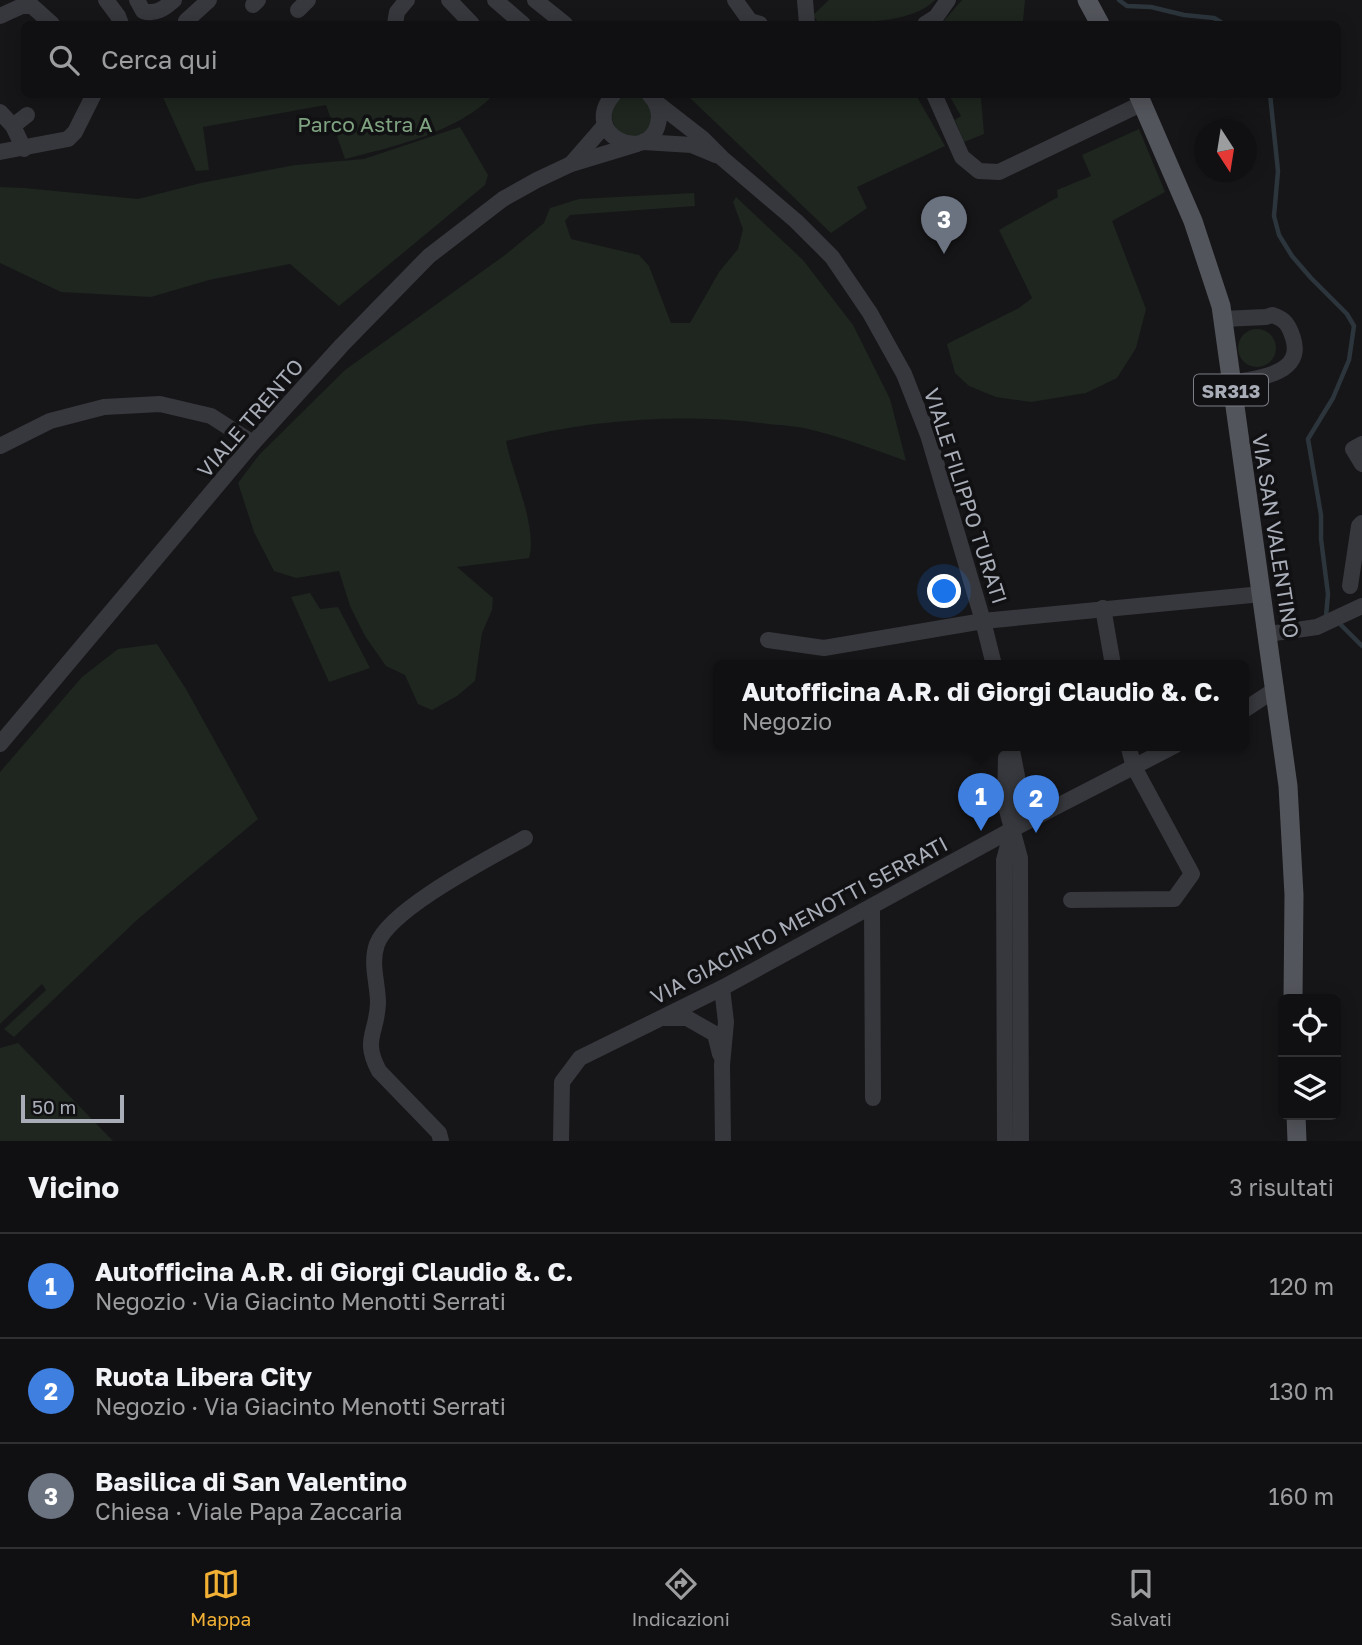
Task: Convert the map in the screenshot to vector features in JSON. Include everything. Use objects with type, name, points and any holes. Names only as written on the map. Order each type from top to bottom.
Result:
[{"type":"main road","points":[[1087,0],[1098,21]]},
{"type":"main road","name":"VIA SAN VALENTINO","points":[[1140,99],[1193,221],[1221,306],[1288,786],[1294,895],[1293,994]]},
{"type":"main road","points":[[1296,1120],[1297,1141]]},
{"type":"street","points":[[106,0],[120,21]]},
{"type":"street","points":[[136,0],[143,11],[151,13],[167,7],[173,1],[186,21]]},
{"type":"street","points":[[189,21],[209,0]]},
{"type":"street","points":[[396,21],[397,12],[407,0]]},
{"type":"street","points":[[449,0],[469,21]]},
{"type":"street","points":[[495,0],[520,21]]},
{"type":"street","points":[[535,0],[561,21]]},
{"type":"street","points":[[735,0],[750,21]]},
{"type":"street","points":[[805,0],[807,21]]},
{"type":"street","points":[[930,21],[936,17],[948,0]]},
{"type":"street","points":[[0,16],[22,6],[32,6],[49,21]]},
{"type":"street","points":[[0,152],[68,139],[75,132],[92,98]]},
{"type":"street","points":[[936,98],[962,157],[979,171],[999,172],[1140,99]]},
{"type":"street","points":[[606,105],[614,138],[629,144],[640,143],[657,130],[660,112],[653,99]]},
{"type":"street","name":"VIALE FILIPPO TURATI","points":[[653,99],[702,138],[796,221],[832,257],[870,313],[904,374],[928,435],[984,621],[993,660]]},
{"type":"street","name":"VIALE TRENTO","points":[[570,164],[606,105]]},
{"type":"street","points":[[0,112],[13,126],[24,149]]},
{"type":"street","points":[[13,126],[27,115]]},
{"type":"street","name":"VIALE FILIPPO TURATI","points":[[640,143],[692,145],[722,158]]},
{"type":"street","name":"VIALE TRENTO","points":[[0,744],[253,443],[342,345],[429,256],[503,199],[570,164],[640,143]]},
{"type":"street","points":[[1222,319],[1272,315],[1283,319],[1295,344],[1292,361],[1276,374],[1230,383]]},
{"type":"street","points":[[0,446],[50,421],[104,407],[160,404],[211,416],[253,443]]},
{"type":"street","points":[[1362,444],[1353,449],[1362,464]]},
{"type":"street","points":[[1350,586],[1362,523]]},
{"type":"street","points":[[768,640],[824,648],[984,621],[1262,594]]},
{"type":"street","points":[[1103,608],[1112,660]]},
{"type":"street","points":[[1268,634],[1317,627],[1356,609]]},
{"type":"street","points":[[1249,707],[1276,688]]},
{"type":"street","points":[[1009,751],[1005,803],[1020,858],[1021,1141]]},
{"type":"street","points":[[1071,900],[1174,899],[1192,874],[1134,767],[1130,751]]},
{"type":"street","name":"VIA GIACINTO MENOTTI SERRATI","points":[[561,1141],[562,1082],[580,1058],[722,988],[1013,829],[1165,751]]},
{"type":"street","points":[[1005,1141],[1004,860],[1013,829]]},
{"type":"street","points":[[441,1141],[439,1133],[379,1071],[373,1059],[370,1047],[378,1006],[374,959],[377,946],[382,933],[438,887],[525,838]]},
{"type":"street","points":[[872,907],[873,1098]]},
{"type":"street","points":[[722,988],[716,1009],[715,1034],[722,1065]]},
{"type":"street","points":[[722,988],[726,1022],[722,1065],[723,1141]]},
{"type":"street","points":[[658,1018],[687,1018],[715,1034]]},
{"type":"green space","points":[[829,0],[935,0],[911,14],[879,21],[817,21],[813,15]]},
{"type":"green space","points":[[962,0],[1025,0],[1023,21],[944,21]]},
{"type":"green space","name":"Parco Astra A","points":[[163,98],[490,98],[479,108],[444,128],[404,143],[345,159],[326,105],[203,127],[209,170],[196,171]]},
{"type":"green space","points":[[623,98],[643,98],[652,108],[652,124],[648,131],[641,135],[625,135],[618,131],[614,124],[614,108]]},
{"type":"green space","points":[[690,98],[918,98],[945,146],[857,187],[867,208],[831,233]]},
{"type":"green space","points":[[951,98],[981,98],[984,134],[964,142],[955,120],[961,116]]},
{"type":"green space","points":[[460,127],[488,175],[485,185],[339,306],[290,264],[209,280],[151,297],[61,292],[0,263],[0,187],[138,199],[201,183],[295,165],[364,159]]},
{"type":"green space","points":[[1139,129],[1165,192],[1112,221],[1146,309],[1136,348],[1117,378],[1086,393],[1031,402],[996,397],[969,386],[955,373],[947,344],[1019,308],[1032,298],[999,230],[1058,197],[1057,190],[1091,176],[1082,155]]},
{"type":"green space","points":[[694,193],[695,206],[570,215],[565,221],[571,239],[639,255],[649,266],[671,323],[690,323],[719,272],[738,249],[743,229],[733,202],[736,197],[803,260],[853,325],[890,399],[906,461],[804,428],[729,420],[665,419],[601,423],[506,441],[530,531],[529,558],[457,567],[493,598],[492,610],[482,633],[475,681],[457,696],[432,710],[418,704],[405,675],[386,666],[365,636],[350,606],[339,571],[296,578],[274,571],[254,532],[238,483],[259,455],[345,370],[505,255],[544,223],[550,208],[579,199]]},
{"type":"green space","points":[[1257,329],[1271,334],[1276,348],[1271,362],[1257,367],[1243,362],[1238,348],[1243,334]]},
{"type":"green space","points":[[310,593],[320,609],[338,607],[370,668],[329,682],[291,597]]},
{"type":"green space","points":[[157,644],[186,689],[258,819],[138,919],[14,1037],[4,1029],[46,990],[42,984],[0,1024],[0,772],[82,677],[118,649]]},
{"type":"green space","points":[[18,1043],[113,1141],[0,1141],[0,1048]]},
{"type":"waterway","points":[[1119,0],[1127,6],[1151,7],[1219,21]]},
{"type":"waterway","points":[[1270,98],[1278,171],[1274,216],[1279,235],[1292,256],[1347,314],[1354,326],[1349,360],[1333,398],[1308,439],[1321,515],[1328,617]]},
{"type":"waterway","points":[[1339,623],[1362,646]]},
{"type":"place","name":"Basilica di San Valentino","points":[[944,254]]},
{"type":"place","name":"Autofficina A.R. di Giorgi Claudio &. C.","points":[[981,831]]},
{"type":"place","name":"Ruota Libera City","points":[[1036,833]]}]
